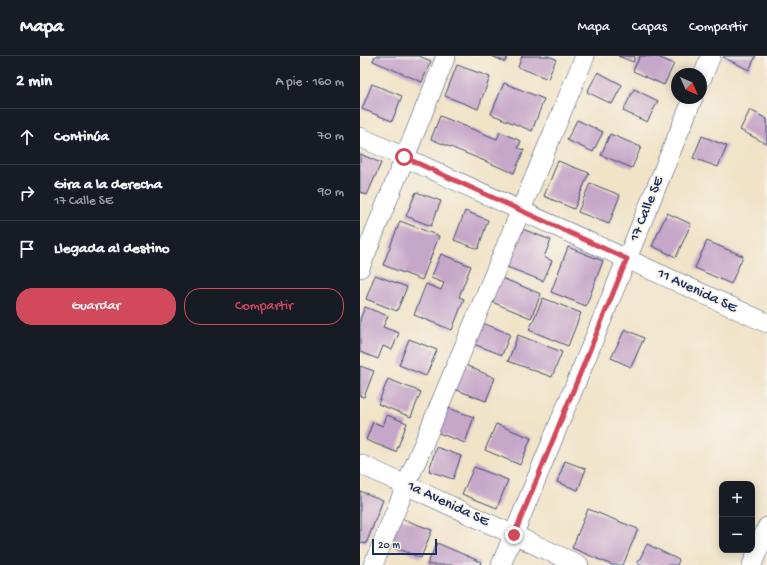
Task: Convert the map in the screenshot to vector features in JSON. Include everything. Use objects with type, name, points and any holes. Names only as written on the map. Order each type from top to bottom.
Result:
[{"type":"street","points":[[360,268],[446,56]]},
{"type":"street","points":[[373,565],[585,56]]},
{"type":"street","points":[[706,68],[711,56]]},
{"type":"street","name":"17 Calle SE","points":[[501,565],[691,104]]},
{"type":"street","name":"11 Avenida SE","points":[[360,137],[767,323]]},
{"type":"street","name":"1a Avenida SE","points":[[360,464],[579,565]]},
{"type":"street","points":[[752,565],[767,528]]},
{"type":"building","points":[[375,56],[419,56],[431,61],[422,82],[373,61]]},
{"type":"building","points":[[492,56],[508,56],[505,62]]},
{"type":"building","points":[[522,56],[548,56],[556,59],[548,79],[518,67]]},
{"type":"building","points":[[618,56],[635,56],[633,62]]},
{"type":"building","points":[[640,56],[656,56],[674,64],[664,85],[633,71]]},
{"type":"building","points":[[756,56],[749,70],[723,57]]},
{"type":"building","points":[[457,65],[490,77],[478,109],[445,96]]},
{"type":"building","points":[[598,72],[622,85],[612,104],[587,92]]},
{"type":"building","points":[[504,83],[544,99],[532,131],[491,114]]},
{"type":"building","points":[[372,84],[402,96],[392,121],[362,109]]},
{"type":"building","points":[[634,89],[658,101],[647,122],[623,111]]},
{"type":"building","points":[[750,110],[767,119],[767,144],[740,130]]},
{"type":"building","points":[[440,116],[497,139],[500,132],[521,141],[518,148],[524,150],[514,173],[431,139]]},
{"type":"building","points":[[577,120],[603,132],[593,152],[567,140]]},
{"type":"building","points":[[610,134],[641,147],[632,168],[601,155]]},
{"type":"building","points":[[702,136],[727,146],[718,167],[693,158]]},
{"type":"building","points":[[360,154],[381,163],[367,195],[360,192]]},
{"type":"building","points":[[558,161],[589,173],[574,209],[544,196]]},
{"type":"building","points":[[590,183],[620,195],[609,224],[578,212]]},
{"type":"building","points":[[416,192],[441,201],[431,226],[406,216]]},
{"type":"building","points":[[465,211],[488,220],[478,249],[454,240]]},
{"type":"building","points":[[667,213],[691,224],[676,257],[652,246]]},
{"type":"building","points":[[400,221],[439,236],[422,280],[383,265]]},
{"type":"building","points":[[517,227],[551,240],[544,257],[552,261],[543,281],[502,265]]},
{"type":"building","points":[[707,241],[743,256],[731,284],[695,268]]},
{"type":"building","points":[[568,247],[603,261],[586,306],[551,292]]},
{"type":"building","points":[[441,254],[471,266],[459,297],[464,299],[452,330],[414,315],[426,284],[441,290],[444,283],[431,278]]},
{"type":"building","points":[[375,275],[407,287],[397,311],[366,299]]},
{"type":"building","points":[[497,276],[541,294],[531,318],[487,300]]},
{"type":"building","points":[[543,298],[581,313],[568,346],[529,330]]},
{"type":"building","points":[[365,307],[388,316],[383,327],[399,333],[392,350],[383,346],[378,359],[360,352],[360,319]]},
{"type":"building","points":[[480,322],[510,334],[502,355],[471,343]]},
{"type":"building","points":[[625,329],[644,338],[631,367],[611,358]]},
{"type":"building","points":[[518,335],[562,352],[552,377],[508,361]]},
{"type":"building","points":[[409,339],[437,350],[426,376],[399,365]]},
{"type":"building","points":[[463,364],[495,378],[486,401],[454,389]]},
{"type":"building","points":[[360,366],[374,371],[364,397],[360,396]]},
{"type":"building","points":[[388,379],[421,392],[411,417],[378,404]]},
{"type":"building","points":[[445,407],[474,417],[465,443],[436,432]]},
{"type":"building","points":[[387,415],[407,423],[396,452],[366,440],[373,422],[383,426]]},
{"type":"building","points":[[496,424],[531,438],[520,465],[485,450]]},
{"type":"building","points":[[436,447],[461,456],[453,479],[429,471]]},
{"type":"building","points":[[565,461],[586,469],[578,490],[557,482]]},
{"type":"building","points":[[474,467],[508,480],[497,508],[462,494]]},
{"type":"building","points":[[360,491],[383,500],[366,544],[360,542]]},
{"type":"building","points":[[588,509],[638,529],[623,565],[612,565],[572,548]]},
{"type":"building","points":[[400,518],[432,530],[421,558],[389,545]]},
{"type":"building","points":[[437,543],[481,562],[480,565],[427,565]]},
{"type":"building","points":[[647,544],[679,560],[677,565],[637,565]]},
{"type":"route","points":[[404,157],[627,259],[514,535]]}]
